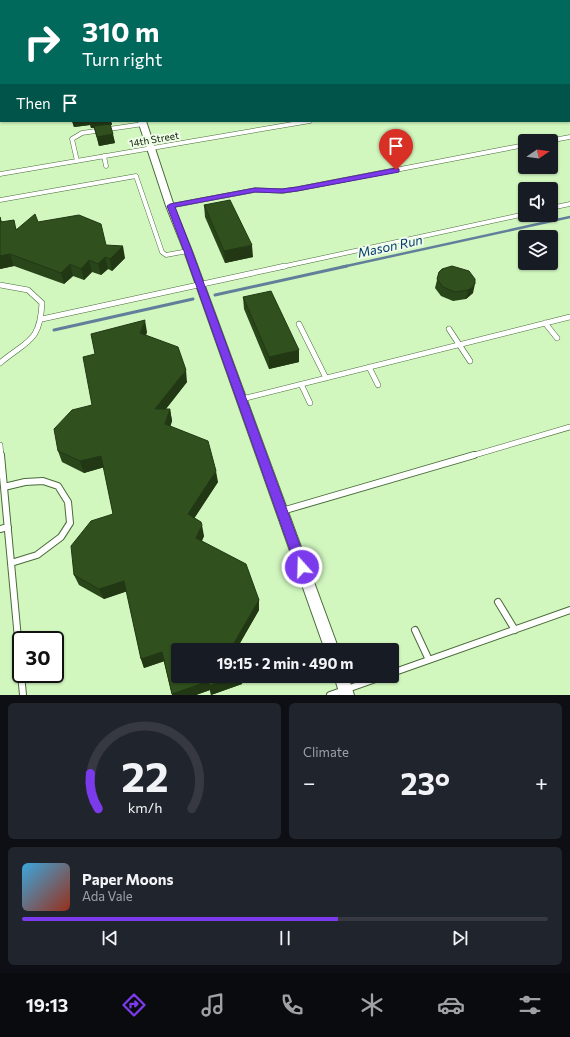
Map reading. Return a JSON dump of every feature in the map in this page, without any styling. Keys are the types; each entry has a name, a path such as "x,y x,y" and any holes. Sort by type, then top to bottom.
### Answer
{"street":[{"path":"142,123 170,206 188,251 329,643"}],"lane":[{"name":"14th Street","path":"0,174 304,122"},
{"path":"77,161 72,139 75,136 82,133 142,123"},
{"path":"558,139 570,137"},
{"path":"170,206 255,190 282,191 297,189 518,146"},
{"path":"104,156 106,166"},
{"path":"0,200 136,176 162,252 166,255 188,251"},
{"path":"558,207 570,204"},
{"path":"42,319 518,216"},
{"path":"0,285 28,290 42,304 42,319 34,336 27,344 0,363"},
{"path":"242,399 570,317"},
{"path":"545,323 557,338"},
{"path":"299,324 326,378"},
{"path":"449,329 470,361"},
{"path":"369,367 378,385"},
{"path":"301,384 310,403"},
{"path":"282,511 570,427"},
{"path":"0,445 17,631"},
{"path":"4,487 26,482 43,481 58,486 68,502 70,523 61,537 37,555 11,563"},
{"path":"0,529 8,527"},
{"path":"498,602 515,630"},
{"path":"399,671 570,610"},
{"path":"415,630 429,660"},
{"path":"22,683 23,695"},
{"path":"330,695 344,687 359,683"}],"building":[{"path":"110,124 113,134 97,137 94,126"},
{"path":"230,200 252,245 224,251 204,205"},
{"path":"35,214 38,222 79,215 101,224 106,245 123,246 110,259 105,257 98,264 89,260 81,269 70,264 61,273 10,254 0,256 0,217 1,222 14,220 16,230"},
{"path":"452,266 469,271 475,279 475,284 468,290 455,292 443,287 437,279 439,272 442,269"},
{"path":"271,291 299,350 269,357 243,297"},
{"path":"145,320 140,333 178,347 186,370 155,409 170,409 165,424 208,441 216,471 188,514 201,522 202,525 196,538 246,564 259,600 234,643 171,643 171,683 203,683 172,694 162,652 141,659 124,581 99,589 74,575 71,546 91,521 113,514 101,456 80,461 58,451 54,429 72,410 92,405 83,357 95,354 91,334"},
{"path":"209,683 218,683 209,686"}],"waterway":[{"name":"Mason Run","path":"342,267 570,217"},
{"name":"Mason Run","path":"215,295 347,266"},
{"name":"Mason Run","path":"54,330 193,299"}],"route":[{"path":"302,567 188,251 170,206 255,190 282,191 297,189 396,170"}]}
